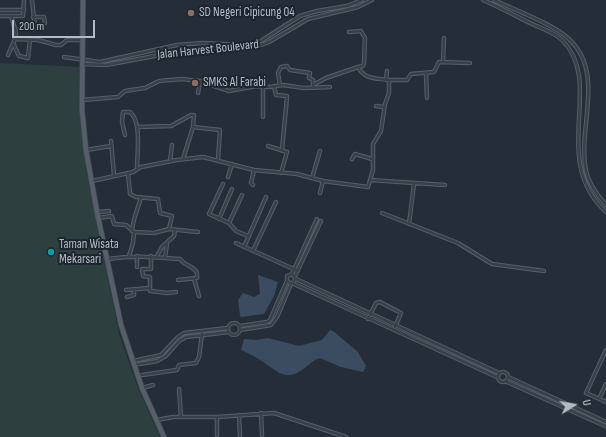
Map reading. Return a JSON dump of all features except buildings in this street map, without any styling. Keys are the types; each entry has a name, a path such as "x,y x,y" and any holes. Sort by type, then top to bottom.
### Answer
{"main road":[{"path":"83,0 82,100 86,150 91,181 106,260 121,325 142,388 164,437"}],"street":[{"path":"0,16 23,16 24,0"},
{"path":"32,0 35,28"},
{"name":"Jalan Harvest Boulevard","path":"82,62 106,62 147,51 187,44 246,45 256,43 300,16 317,11 347,6 362,0"},
{"name":"Jalan Harvest Boulevard","path":"82,62 106,64 187,50 253,48 269,42 308,19 358,7 372,0"},
{"path":"483,0 560,38 575,54 582,75 580,164 589,192 606,211"},
{"path":"494,0 564,35 578,49 586,63 588,79 585,158 586,172 595,191 606,205"},
{"path":"496,6 498,2"},
{"path":"0,10 24,10"},
{"path":"8,55 14,44 16,32 11,16"},
{"path":"33,17 44,17 45,23"},
{"path":"313,86 326,78 363,66 365,38 361,31 349,32"},
{"path":"443,62 444,38"},
{"path":"15,39 56,45 61,45 67,40 82,40"},
{"path":"14,44 19,56 28,58 30,40"},
{"path":"147,51 148,57"},
{"path":"64,57 82,62"},
{"path":"358,67 361,74 366,77 388,80 407,80 411,74 426,74 435,72 438,63 470,63"},
{"path":"280,85 278,73 281,67 288,66 290,70 310,73 310,79 312,80 313,86"},
{"path":"91,181 128,173 141,167 170,161 203,157 254,170 297,174 323,181 348,183 367,187 373,170 372,159 374,143 380,134 384,107 389,93 387,71"},
{"path":"426,74 427,98"},
{"path":"82,100 118,97 124,92 145,88 152,83 162,80 182,79 200,81 229,91 274,87 280,85 330,87"},
{"path":"198,93 200,81"},
{"path":"262,87 263,117"},
{"path":"274,87 276,94 287,96 282,150"},
{"path":"376,106 384,107"},
{"path":"125,135 122,122 124,112 130,112 134,115 137,127 136,170"},
{"path":"137,127 171,126 194,114 193,127 183,159"},
{"path":"193,127 220,130 218,160"},
{"path":"111,141 114,176"},
{"path":"170,161 172,145"},
{"path":"86,150 112,146"},
{"path":"268,146 287,153 281,173"},
{"path":"312,178 320,151"},
{"path":"352,159 356,154 372,159"},
{"path":"228,177 232,164"},
{"path":"253,185 251,183 254,170"},
{"path":"128,173 129,192 134,196 158,200 160,213 172,216 169,229"},
{"path":"370,180 445,185"},
{"path":"320,193 323,181"},
{"path":"223,184 209,214 229,223 236,231 248,236"},
{"path":"409,224 414,184"},
{"path":"219,219 232,189"},
{"path":"229,223 242,195"},
{"path":"129,256 135,213 139,208 141,197"},
{"path":"244,247 266,197"},
{"path":"253,251 276,202"},
{"path":"97,212 109,211"},
{"path":"382,213 458,243 492,264 544,271"},
{"path":"98,218 112,216 114,224 126,225 133,232 154,233 169,229 198,232"},
{"path":"133,363 155,358 165,353 178,337 184,334 229,330 235,335 240,328 270,320 287,281 287,276 292,274 318,220"},
{"path":"240,328 271,325 277,317 296,278 321,221"},
{"path":"157,256 162,247 173,237 174,230"},
{"path":"236,243 298,271"},
{"path":"166,257 167,244"},
{"path":"106,260 129,256 157,256 181,259 184,265 195,270 198,277 194,279 178,280"},
{"path":"137,256 137,267"},
{"path":"151,256 150,269 142,269 143,276 150,277 151,292 176,292"},
{"path":"292,274 296,278 370,315 499,373 504,372 508,377 606,425"},
{"path":"194,279 199,296"},
{"path":"287,281 497,377 500,382 505,381 606,425"},
{"path":"126,290 150,288"},
{"path":"127,297 134,295 134,289"},
{"path":"368,319 377,302 393,309 401,313 393,330"},
{"path":"133,363 157,361 166,356 179,341 186,337 229,330 235,323 240,328"},
{"path":"142,375 177,370 179,365 196,363 199,357 202,334"},
{"path":"606,350 586,393 606,402"},
{"path":"497,377 499,373"},
{"path":"505,381 508,377"},
{"path":"142,388 153,384"},
{"path":"599,399 606,384"},
{"path":"179,389 181,417"},
{"path":"156,420 181,417 217,417 261,413 278,414 346,437"},
{"path":"261,413 262,435"},
{"path":"239,415 240,437"},
{"path":"217,417 217,435"}],"shaded area":[{"name":"Taman Wisata Mekarsari","path":"0,63 80,67 86,169 119,334 138,388 160,437 0,437"}],"water":[{"path":"258,275 278,282 274,296 264,314 241,317 238,300 243,293 254,297 260,294"},
{"path":"330,330 358,352 366,366 363,372 341,367 320,358 313,361 297,373 292,375 284,375 241,350 244,339 255,340 268,338 299,346 322,340"}],"place":[{"name":"SD Negeri Cipicung 04","path":"191,13"},
{"name":"SMKS Al Farabi","path":"195,83"},
{"name":"Taman Wisata Mekarsari","path":"51,252"}]}
